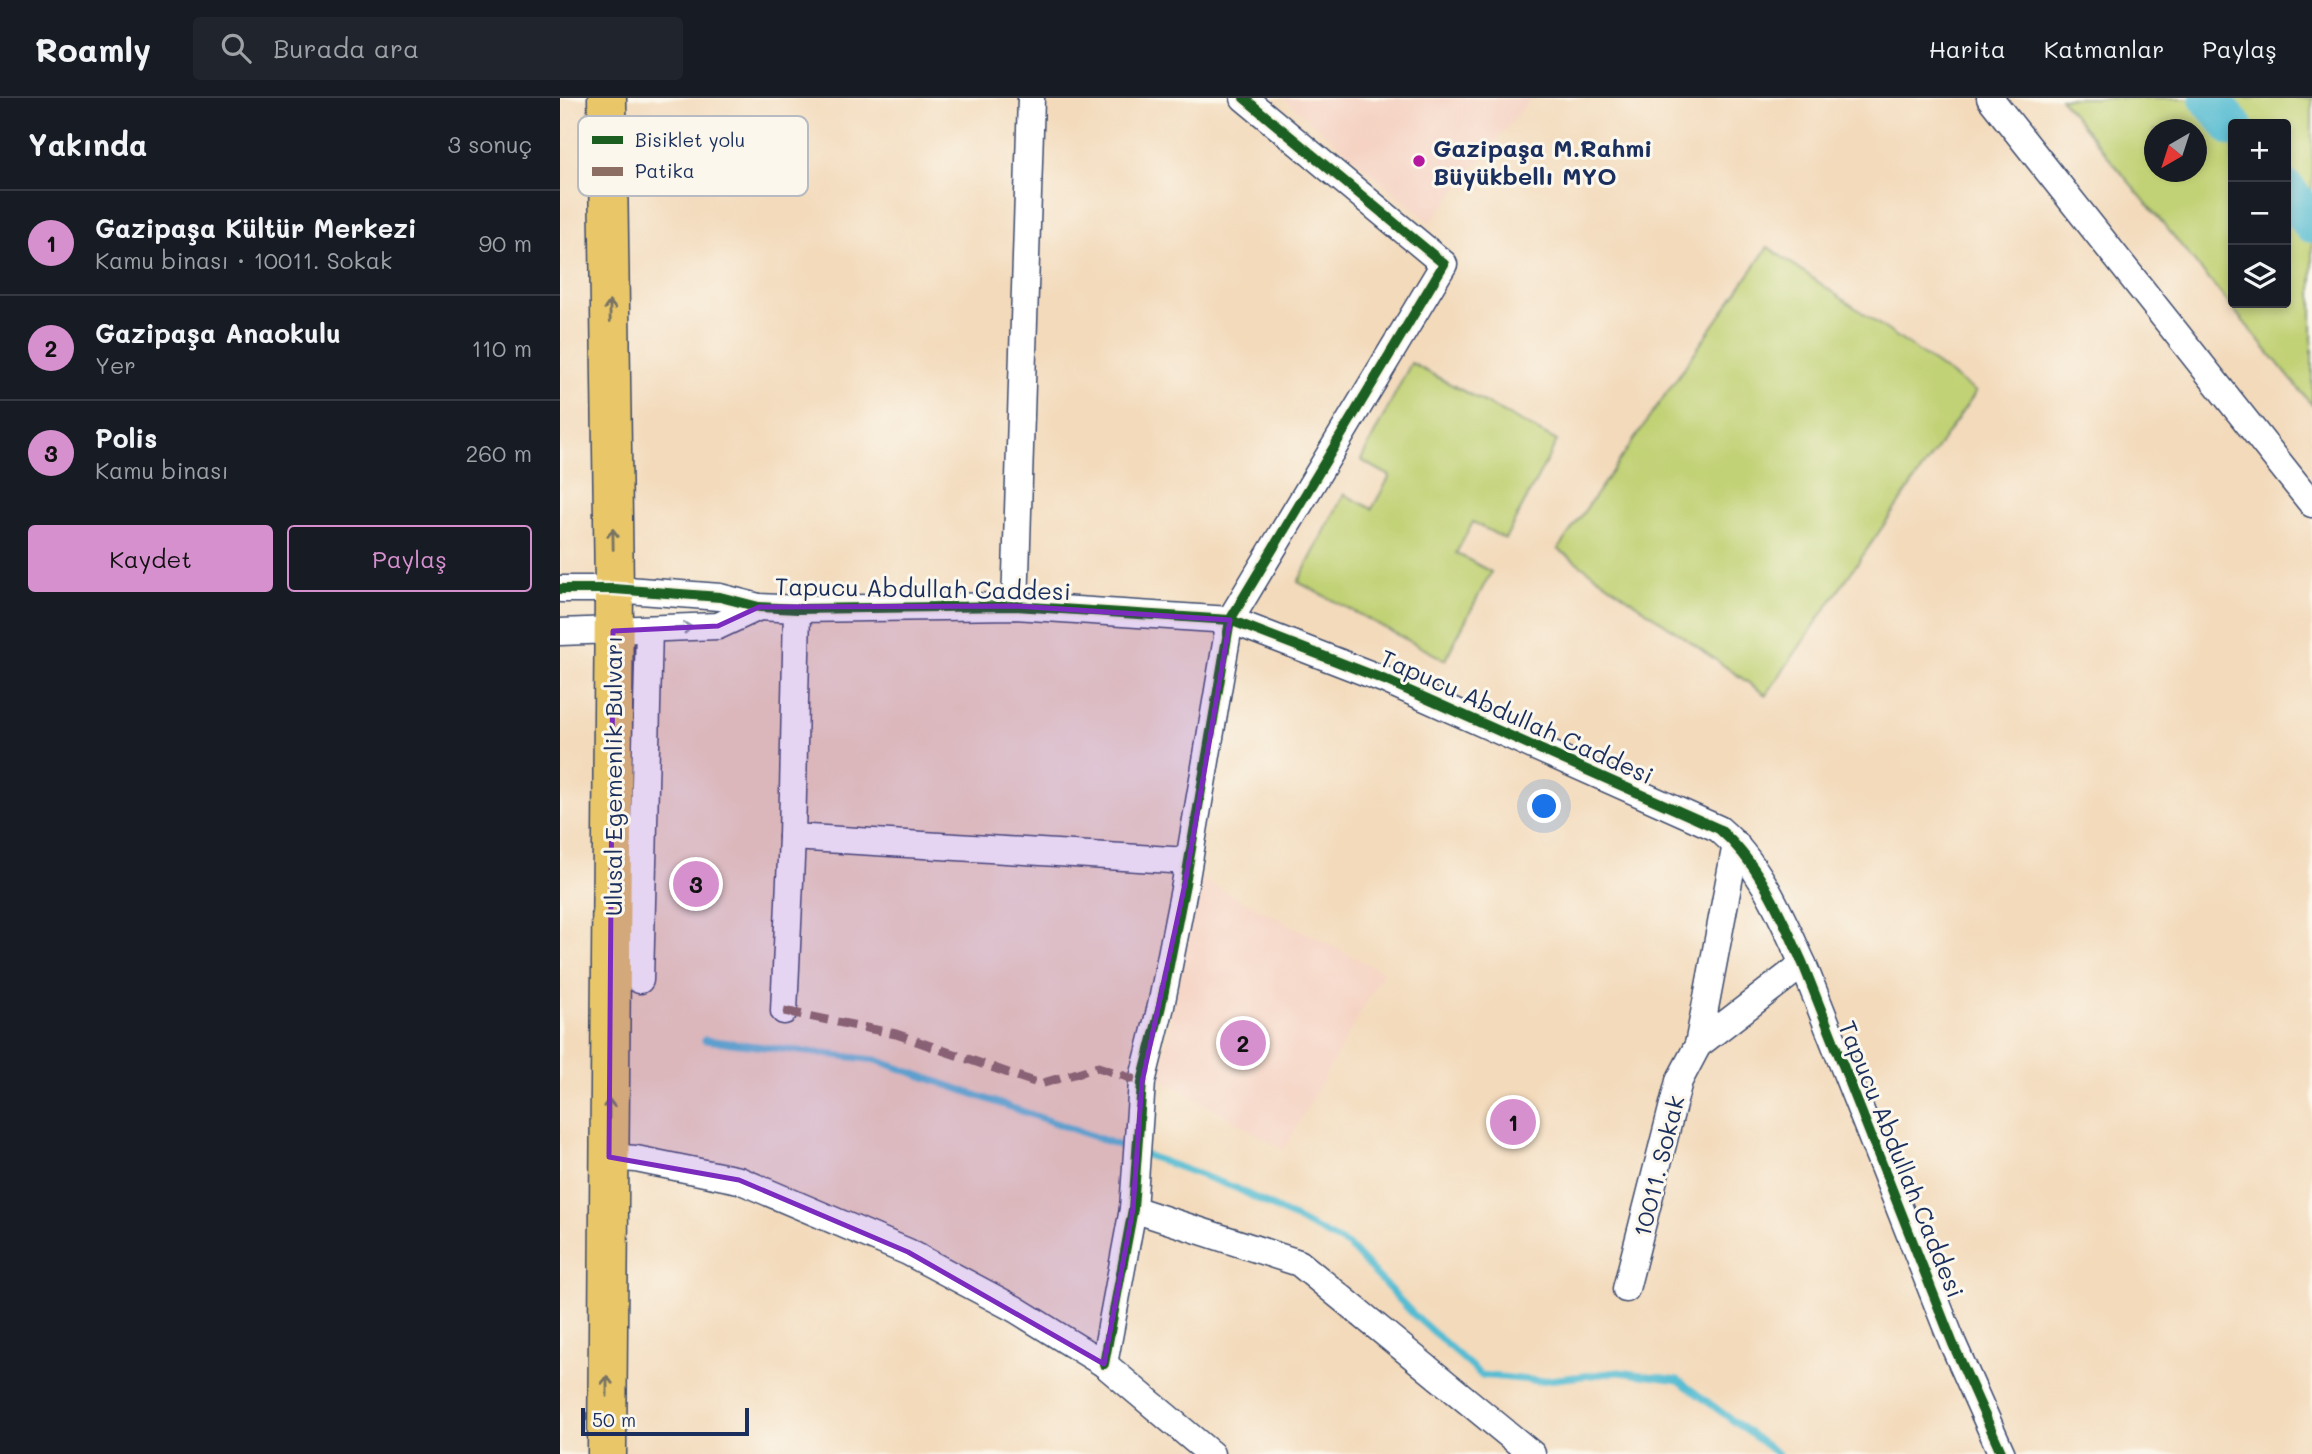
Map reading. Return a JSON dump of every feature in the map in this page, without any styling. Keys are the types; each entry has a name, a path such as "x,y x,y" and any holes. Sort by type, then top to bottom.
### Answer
{"highway":[{"name":"Ulusal Egemenlik Bulvarı","path":"607,98 607,116"},
{"name":"Ulusal Egemenlik Bulvarı","path":"607,1454 609,1157 631,630 614,589 608,196"}],"street":[{"path":"1014,606 1031,98"},
{"path":"1104,1364 1133,1209 1141,1094 1185,884 1230,620 1444,264 1244,98"},
{"path":"1990,98 2312,503"},
{"name":"Tapucu Abdullah Caddesi","path":"560,589 614,589 720,597 759,607 797,609 1014,606 1230,620 1410,691 1719,829 1736,844 1772,897 1803,964 1952,1344 2002,1454"},
{"name":"Tapucu Abdullah Caddesi","path":"560,632 718,626 759,607"},
{"path":"784,1011 792,837 797,609"},
{"path":"631,630 639,979"},
{"path":"792,837 1188,861"},
{"name":"10011. Sokak","path":"1626,1289 1679,1081 1698,1045 1736,844"},
{"name":"10011. Sokak","path":"1698,1045 1803,964"},
{"path":"609,1157 636,1159 739,1180 908,1252 1015,1309 1104,1364 1211,1454"},
{"path":"1133,1209 1299,1263 1532,1454"}],"highlighted area":[{"path":"1015,606 1230,620 1185,884 1142,1082 1133,1209 1104,1364 908,1252 739,1180 609,1157 613,631 718,626 759,607"}],"shaded area":[{"name":"Gazipaşa M.Rahmi Büyükbellı MYO","path":"1283,98 1531,98 1430,223"},
{"path":"1197,877 1383,972 1284,1150 1160,1078"}],"green space":[{"path":"2060,98 2312,98 2312,405 2232,308 2291,308 2291,119 2228,119 2228,303"},
{"path":"1768,247 1976,392 1766,695 1558,549"},
{"path":"1411,363 1557,441 1505,539 1473,522 1456,553 1491,572 1445,660 1298,582 1344,494 1372,509 1390,476 1361,460"}],"waterway":[{"path":"2209,98 2228,121"},
{"path":"2291,196 2312,223"},
{"path":"705,1040 876,1060 1132,1150"},
{"path":"1143,1154 1236,1188 1349,1246 1414,1315 1481,1375 1539,1381 1619,1372 1678,1380 1778,1454"}],"marked path":[{"path":"784,1011 896,1034 1040,1084 1098,1067 1142,1082"}],"cycle path":[{"path":"1104,1364 1133,1209 1142,1082 1161,1006 1185,884 1230,620 1444,264 1244,98"},
{"path":"560,589 614,589 720,597 759,607 797,609 1015,606 1230,620 1385,680 1719,829 1758,874 1778,909 1803,964 1953,1344 2002,1454"}],"place":[{"name":"Gazipaşa M.Rahmi Büyükbellı MYO","path":"1419,161"},
{"name":"Polis","path":"696,884"},
{"name":"Gazipaşa Anaokulu","path":"1243,1043"},
{"name":"Gazipaşa Kültür Merkezi","path":"1513,1122"}]}
